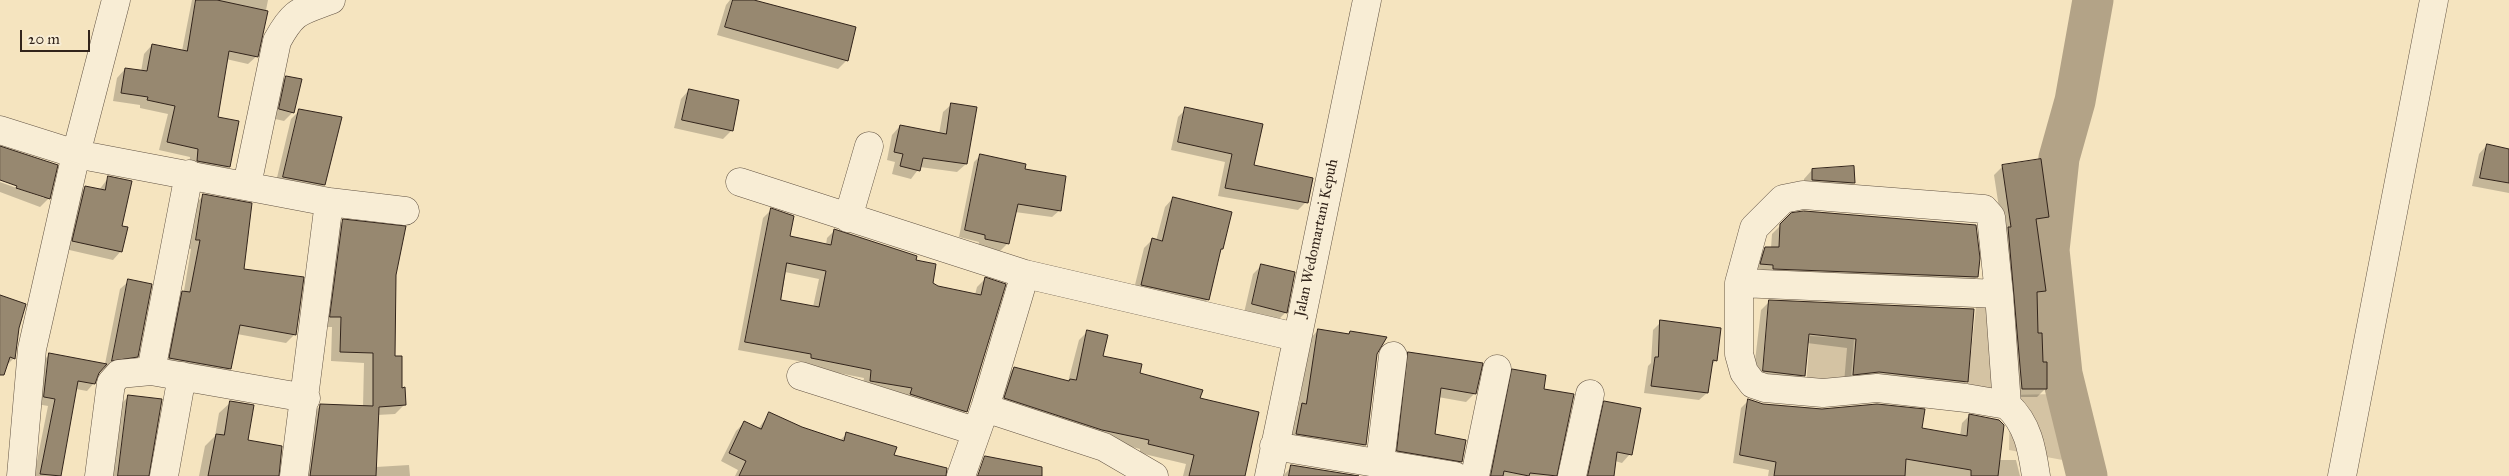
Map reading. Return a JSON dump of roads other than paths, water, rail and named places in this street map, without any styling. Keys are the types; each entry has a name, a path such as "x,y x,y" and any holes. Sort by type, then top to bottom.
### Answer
{"street":[{"path":"21,476 32,349 76,154 116,0"},
{"path":"247,186 277,41 288,21 300,10 331,0"},
{"name":"Jalan Wedomartani Kepuh","path":"1269,476 1296,337 1367,0"},
{"path":"2342,476 2434,0"},
{"path":"0,130 76,154 329,202 404,211"},
{"path":"848,218 869,146"},
{"path":"152,371 189,174"},
{"path":"740,182 1025,274 1296,337"},
{"path":"2007,406 1966,398 1877,388 1823,393 1765,388 1753,384 1744,372 1739,354 1739,284 1754,228 1783,198 1803,195 1984,209 1991,217 2000,294 2007,406 2025,428 2030,440 2036,476"},
{"path":"294,476 306,398 329,202"},
{"path":"961,476 1025,274"},
{"path":"1739,284 2000,294"},
{"path":"1380,462 1393,356"},
{"path":"1475,476 1497,369"},
{"path":"99,476 111,384 119,374 152,371 306,398"},
{"path":"164,476 182,376"},
{"path":"801,376 1104,447 1154,476"},
{"path":"1572,476 1590,394"},
{"path":"1274,446 1380,462 1455,476"}],"waterway":[{"path":"2087,476 2062,374 2049,250 2059,158 2075,101 2093,0"}]}
